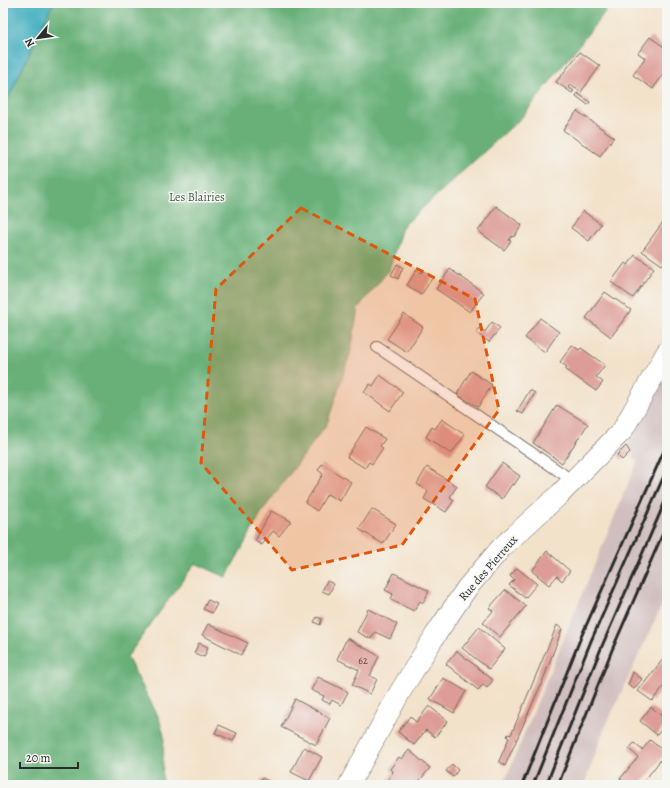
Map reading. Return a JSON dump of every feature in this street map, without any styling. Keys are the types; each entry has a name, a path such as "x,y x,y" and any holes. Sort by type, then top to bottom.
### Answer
{"street":[{"name":"Rue des Pierreux","path":"349,785 400,692 467,588 502,547 572,482 622,431 667,352"}],"lane":[{"path":"377,347 563,474 572,482"}],"highlighted area":[{"path":"301,208 475,299 499,410 402,545 292,570 201,463 216,289"}],"shaded area":[{"path":"667,373 667,594 603,732 584,785 503,785 637,462 627,445 644,417"}],"green space":[{"name":"Les Blairies","path":"53,3 612,3 523,116 402,227 389,270 358,308 351,351 327,424 263,510 226,577 195,563 127,657 159,718 164,736 162,785 3,785 3,109"}],"water":[{"path":"3,3 53,3 3,109"}],"building":[{"path":"650,37 667,49 667,69 653,89 633,75 645,58 638,53"},
{"path":"580,52 600,66 581,92 570,85 568,87 574,91 572,93 556,82"},
{"path":"577,93 590,102 588,105 576,96"},
{"path":"577,111 614,137 600,156 563,130"},
{"path":"496,206 522,225 514,237 512,236 509,240 511,241 504,250 478,231"},
{"path":"583,211 601,224 589,241 571,228"},
{"path":"663,222 667,225 667,258 662,265 642,251"},
{"path":"635,255 654,268 633,298 611,282 625,263 628,265"},
{"path":"397,264 403,267 398,279 391,275"},
{"path":"417,269 421,273 423,270 433,277 421,295 407,285"},
{"path":"450,269 484,293 470,312 436,289"},
{"path":"605,292 631,310 611,337 586,318"},
{"path":"404,314 423,327 407,352 387,339"},
{"path":"540,318 559,332 545,352 525,338"},
{"path":"492,322 500,328 489,342 476,333 480,328 485,332"},
{"path":"572,345 579,350 581,348 605,365 596,377 603,382 596,391 565,369 567,367 560,362"},
{"path":"471,371 492,385 478,407 457,394"},
{"path":"380,375 403,392 390,411 364,392 370,384 373,386"},
{"path":"530,390 535,393 523,414 517,411"},
{"path":"557,405 588,424 562,463 533,443"},
{"path":"442,419 465,435 451,454 426,437 432,427 435,429"},
{"path":"366,427 385,439 380,446 383,448 372,464 369,462 365,468 347,457"},
{"path":"626,446 630,452 622,460 617,455"},
{"path":"502,463 520,476 514,485 512,484 502,499 485,487"},
{"path":"322,464 351,482 340,501 327,494 317,511 305,503 323,474 318,470"},
{"path":"427,467 457,486 450,497 454,500 446,512 424,499 428,491 417,484"},
{"path":"372,509 396,524 383,544 359,529"},
{"path":"271,511 291,521 279,536 273,531 262,545 255,541"},
{"path":"547,551 570,571 562,581 557,576 549,585 532,571"},
{"path":"517,568 537,584 525,598 509,585 514,580 510,576"},
{"path":"394,573 429,591 423,603 420,601 414,611 391,600 393,594 385,590"},
{"path":"327,581 334,584 329,594 322,591"},
{"path":"505,590 526,606 500,637 483,623 493,611 489,608"},
{"path":"208,600 217,604 212,613 203,609"},
{"path":"368,609 397,624 390,639 375,632 371,639 357,632"},
{"path":"317,617 322,619 320,625 314,622"},
{"path":"208,624 248,643 241,655 202,635"},
{"path":"557,625 562,629 543,680 505,766 499,761 509,738 507,737 508,734 511,735"},
{"path":"479,627 505,649 489,669 462,648"},
{"path":"347,638 379,656 370,676 377,679 370,694 352,685 359,670 337,659"},
{"path":"199,643 208,647 204,657 194,653"},
{"path":"457,651 493,680 487,688 483,685 478,690 446,664"},
{"path":"667,654 667,682 652,701 638,691"},
{"path":"633,672 642,679 634,689 628,685"},
{"path":"318,677 348,692 341,705 332,700 330,704 322,700 324,696 311,690"},
{"path":"443,678 466,691 454,713 430,699"},
{"path":"295,699 330,718 316,745 281,727"},
{"path":"429,706 448,721 435,737 426,730 414,745 398,732 410,716 416,722"},
{"path":"651,707 667,720 667,723 657,735 640,721"},
{"path":"219,725 237,733 233,741 215,733"},
{"path":"650,740 666,753 641,785 628,785 620,779 638,757 629,749 634,743 642,750"},
{"path":"304,747 322,757 309,781 291,772"},
{"path":"409,750 430,768 416,785 389,785 386,782 393,772 390,769 399,757 402,759"},
{"path":"452,764 458,770 453,777 446,771"},
{"path":"262,778 276,785 259,785"}],"railway":[{"path":"522,785 581,637 667,444"},
{"path":"533,785 591,641 667,469"},
{"path":"546,785 602,646 667,497"},
{"path":"558,785 612,650 667,524"}]}
